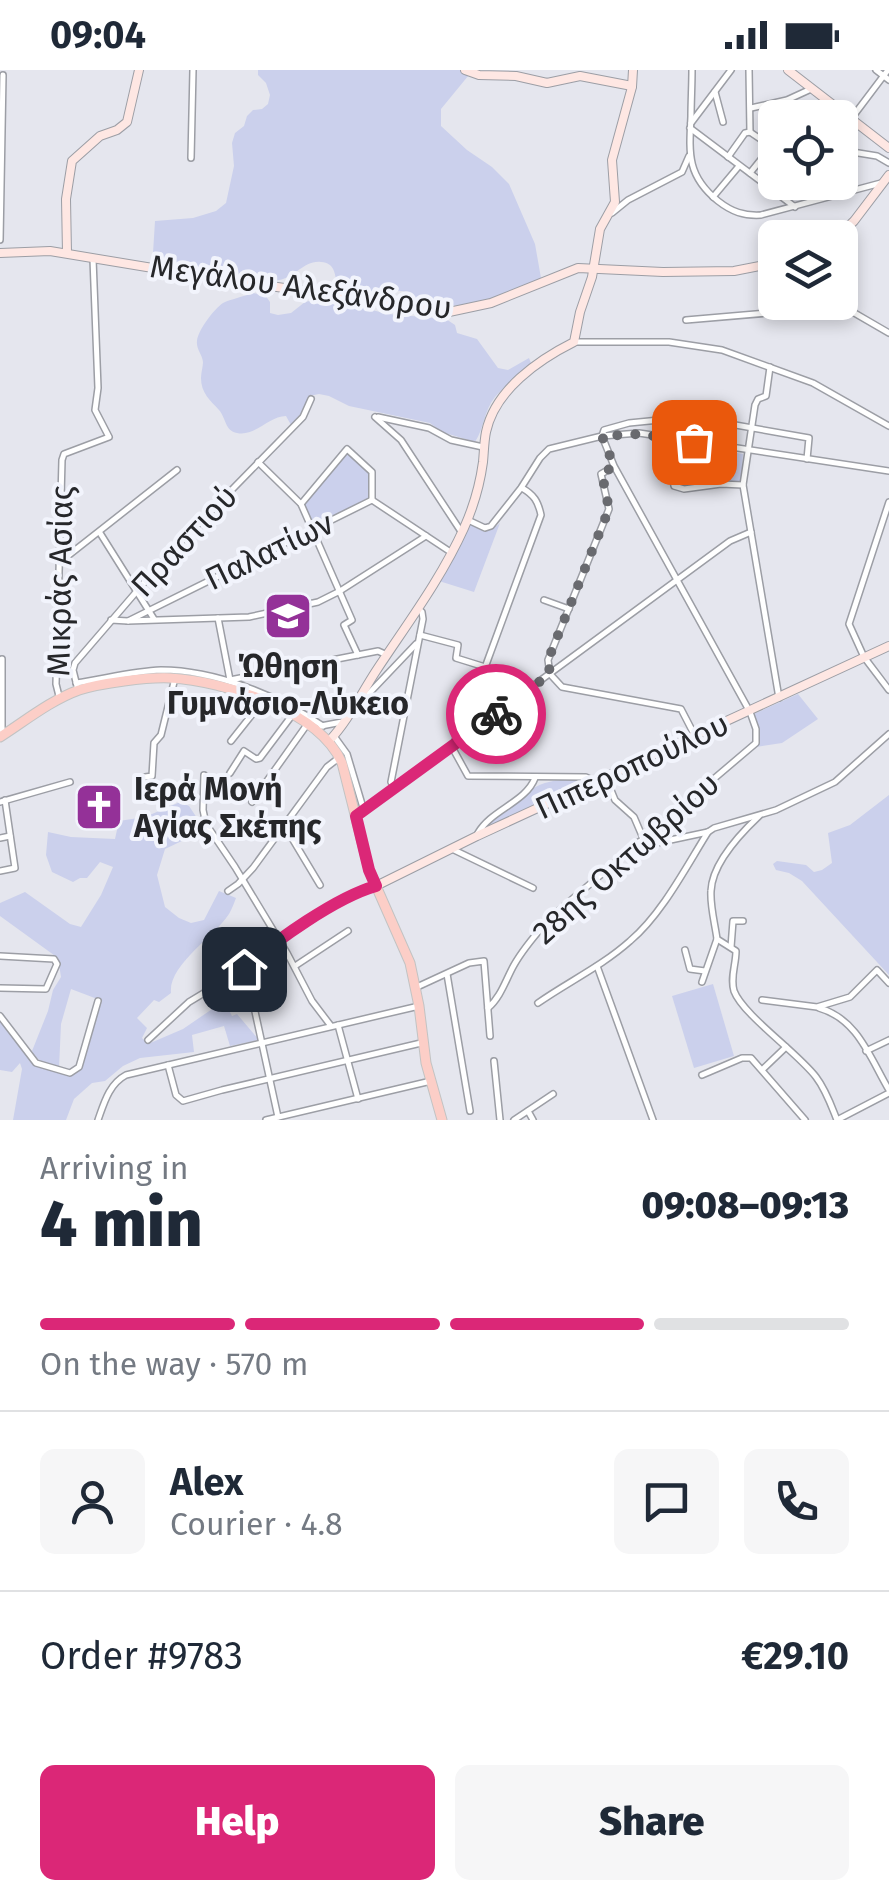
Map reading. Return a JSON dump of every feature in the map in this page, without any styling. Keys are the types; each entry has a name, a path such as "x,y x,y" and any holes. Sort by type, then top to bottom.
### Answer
{"main road":[{"path":"2,736 77,687 176,678 264,700 328,735 340,756 360,813 369,870 410,962 423,1043 442,1120"}],"street":[{"path":"67,254 66,198 72,161 100,136 126,122 139,70"},
{"path":"191,158 194,70"},
{"path":"464,70 479,76 516,76 548,83 580,76 632,86"},
{"path":"574,342 600,229 615,202 612,160 633,70"},
{"path":"692,70 691,166 713,197 728,208 751,216 817,200"},
{"path":"690,126 731,70"},
{"path":"749,70 750,132"},
{"path":"788,70 825,100"},
{"path":"800,79 807,70"},
{"path":"858,111 887,76 876,70"},
{"path":"0,240 3,75"},
{"path":"750,108 787,100 811,89"},
{"path":"715,92 723,122"},
{"path":"858,125 889,148"},
{"path":"690,126 796,208"},
{"path":"728,157 745,133 750,132"},
{"path":"750,132 758,138"},
{"path":"606,217 628,200 682,172 689,153"},
{"path":"858,153 889,163"},
{"path":"750,174 758,165"},
{"path":"713,197 739,166"},
{"path":"858,188 887,179"},
{"path":"855,220 887,179"},
{"name":"Μεγάλου Αλεξάνδρου","path":"0,254 50,251 448,312 484,306 568,270 593,267 663,272 734,271 758,266"},
{"name":"Μικράς Ασίας","path":"60,699 56,686 62,460 64,454 109,437 94,410 98,388 93,257"},
{"path":"686,320 758,314"},
{"path":"858,316 889,333"},
{"path":"343,722 418,609 462,533 483,465 490,418 501,399 547,356 574,342 617,340 722,350 813,383 889,426"},
{"path":"770,367 767,395 757,400 750,427 743,485 779,698"},
{"name":"Πραστιού","path":"77,687 75,664 136,590 304,415 311,398"},
{"path":"750,712 614,466 602,436 604,430 629,422 690,416 809,438 807,458"},
{"path":"462,533 402,440 375,417 429,428 451,440 484,447"},
{"path":"468,520 485,528 491,526 549,449 602,436 639,434 889,471"},
{"path":"668,438 674,486 743,485"},
{"path":"301,504 347,448 372,472 372,500 452,553"},
{"path":"258,462 301,504 352,620 344,625 358,655"},
{"path":"614,466 602,474 609,509 548,660 550,674 562,688 682,709 695,736"},
{"path":"60,562 177,470"},
{"path":"452,746 541,515 533,495 521,488"},
{"name":"Παλατίων","path":"128,621 372,500"},
{"path":"889,502 850,618 850,629 864,658 889,690"},
{"path":"99,532 154,619"},
{"path":"77,687 158,670 230,681 268,694 328,735 347,754 360,813 730,540 751,532"},
{"path":"111,620 249,617 318,602 426,536"},
{"path":"60,551 70,554"},
{"path":"544,600 569,610"},
{"path":"395,788 392,782 423,619 418,609"},
{"path":"218,618 230,681"},
{"path":"419,638 458,645 456,658 485,667"},
{"path":"328,735 419,638"},
{"name":"Πιπεροπούλου","path":"376,886 889,646"},
{"path":"230,681 378,651 386,655"},
{"path":"2,659 2,736"},
{"path":"138,778 152,776 154,746 176,678"},
{"path":"231,741 264,700"},
{"name":"28ης Οκτωβρίου","path":"488,1008 540,929 756,743 750,712"},
{"path":"230,773 244,751 257,760 260,758 293,714"},
{"path":"252,802 309,724"},
{"path":"462,725 471,733"},
{"path":"606,778 615,800 634,818 641,840 647,845 759,816 835,782 889,734"},
{"path":"452,746 468,776 586,777 596,783"},
{"path":"228,891 242,880 327,767 340,756"},
{"path":"204,774 204,822 280,940 312,1001 334,1026 358,1099"},
{"path":"477,836 481,827 530,788 535,778"},
{"path":"0,871 14,868 3,801 70,782"},
{"path":"702,982 717,940 710,892 713,880 733,842 759,816"},
{"path":"284,825 320,885"},
{"path":"538,1004 629,942 680,878 708,832"},
{"path":"0,838 10,836"},
{"path":"452,849 533,888"},
{"path":"148,1040 189,1002 242,970 280,940 343,899 376,886"},
{"path":"731,947 733,922 743,920"},
{"path":"295,966 348,930"},
{"path":"717,940 736,951 732,978 736,994 822,1085 837,1120 889,1092 852,1027 833,1013 762,1000"},
{"path":"685,950 690,970 705,971"},
{"path":"0,956 54,959 57,964 46,989 0,988"},
{"path":"414,988 477,961 484,962 490,1036"},
{"path":"597,966 653,1120"},
{"path":"242,970 279,1118"},
{"path":"817,1008 849,997 877,970 889,983"},
{"path":"447,974 470,1112"},
{"path":"0,1016 29,1056 42,1067 70,1073 78,1068 98,1001"},
{"path":"98,1120 118,1079 131,1073 419,1006"},
{"path":"866,1051 889,1040"},
{"path":"168,1064 180,1101 423,1043"},
{"path":"762,1070 786,1047"},
{"path":"702,1075 751,1058 805,1120"},
{"path":"494,1061 500,1120"},
{"path":"266,1120 431,1081"},
{"path":"514,1120 553,1094"},
{"path":"528,1111 533,1120"}],"shaded area":[{"path":"258,70 473,70 441,109 441,126 509,184 535,244 541,278 479,302 432,306 414,304 409,292 345,289 337,285 332,267 321,262 285,279 271,281 195,272 156,261 155,221 193,218 216,211 226,203 234,166 235,133 253,110 268,104 270,95"},
{"path":"252,293 265,295 270,313 278,315 291,313 314,300 388,314 446,319 455,325 457,333 477,339 498,368 508,370 529,358 531,363 491,402 475,442 442,432 430,423 349,406 319,394 309,396 306,408 291,425 286,416 250,432 233,432 204,392 203,362 197,341 219,306"},
{"path":"670,441 743,454 741,484 676,485"},
{"path":"347,451 370,473 370,499 314,527 303,504"},
{"path":"500,523 474,592 439,581 469,524 485,529"},
{"path":"798,694 818,719 782,743 756,747 759,744 754,714"},
{"path":"553,781 588,782 486,829 505,808 533,788"},
{"path":"889,795 889,975 802,881 776,870 773,864 777,861 806,865 814,872 822,870 832,863 828,833 850,825"},
{"path":"180,802 189,806 205,830 165,849 157,875 165,907 191,923 204,920 219,891 236,898 222,923 177,972 171,993 159,1002 154,1000 137,1018 147,1028 142,1038 148,1044 183,1029 221,1003 217,988 234,980 237,993 231,996 234,1003 228,1008 259,1040 230,1046 224,1026 192,1035 194,1052 140,1058 105,1081 92,1083 74,1099 66,1120 13,1120 22,1069 20,1063 12,1072 0,1070 0,1018 38,1065 71,1073 81,1068 100,1000 71,989 61,1024 59,1068 37,1058 32,1051 61,977 58,958 0,916 0,903 25,892 70,924 81,927 113,867 100,862 87,878 73,882 52,872 46,855 48,832 115,839 119,821 145,817"},
{"path":"713,984 734,1056 694,1068 672,996"}],"way so far":[{"path":"496,714 550,674 548,660 609,509 602,474 614,466 602,436 630,433 694,442"}],"place":[{"name":"Ώθηση Γυμνάσιο-Λύκειο","path":"288,616"},
{"name":"Ιερά Μονή Αγίας Σκέπης","path":"99,807"}],"route":[{"path":"244,969 264,950 343,899 376,886 356,816 496,714"}]}
